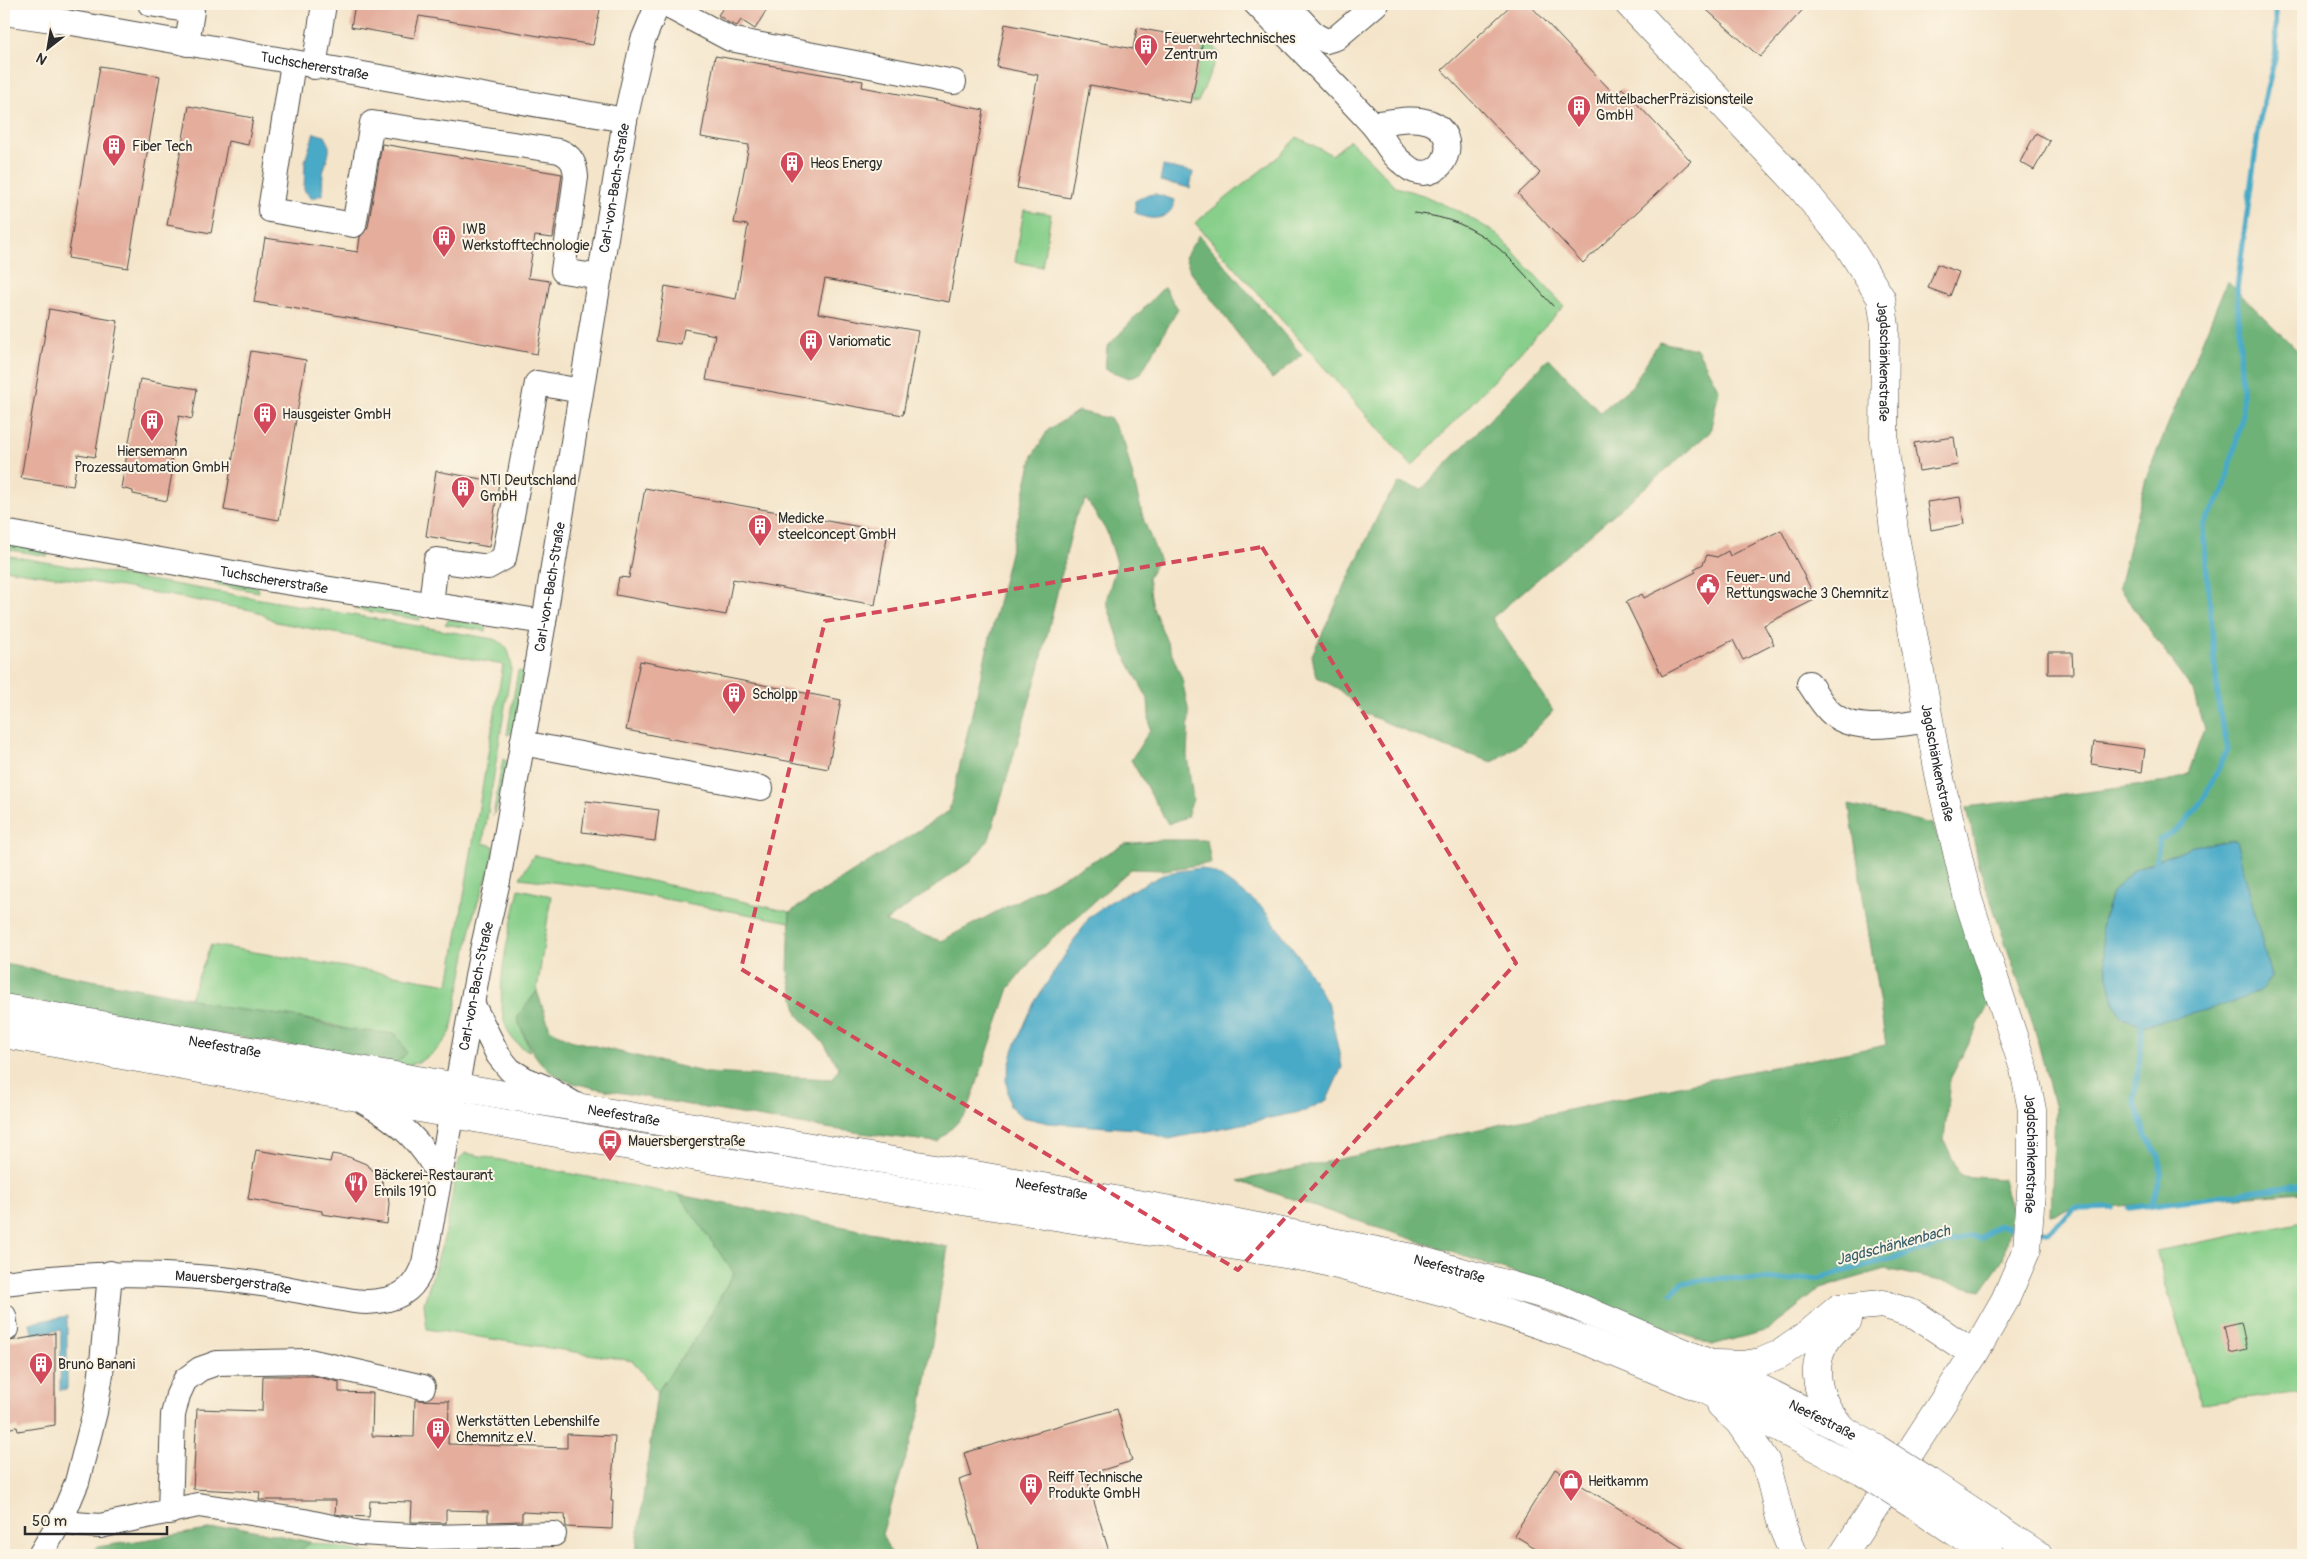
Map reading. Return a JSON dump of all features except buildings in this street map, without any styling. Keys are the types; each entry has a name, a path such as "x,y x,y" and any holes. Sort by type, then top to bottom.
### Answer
{"main road":[{"name":"Jagdschänkenstraße","path":"1629,4 1800,186 1846,242 1881,298 1885,326 1883,411 1886,471 1894,531 1949,821 1968,900 2024,1069 2032,1110 2033,1149 2027,1249 2005,1300 1974,1354 1843,1555"},
{"name":"Neefestraße","path":"4,1008 1183,1212 1412,1258 1559,1299 1711,1364 1842,1429 1877,1449 2038,1555"},
{"name":"Neefestraße","path":"4,1034 612,1143 1315,1259 1455,1296 1582,1338 1705,1390 1863,1472 1990,1555"},
{"path":"1842,1429 1826,1406 1820,1389 1817,1375 1819,1358 1826,1338 1837,1327 1883,1304"},
{"path":"1711,1364 1743,1365 1762,1362 1780,1354 1807,1335 1839,1308 1883,1304 1916,1315 1974,1354"},
{"path":"1705,1390 1739,1422 1766,1462 1782,1526 1794,1555"}],"street":[{"path":"150,4 192,11 186,44"},
{"path":"324,4 304,65 270,210 354,225 372,123 559,151 572,159 576,177 563,271 600,277"},
{"name":"Carl-von-Bach-Straße","path":"453,1114 544,622 625,120 643,40 658,4"},
{"path":"664,4 730,40 954,82"},
{"path":"1256,4 1372,124"},
{"path":"1286,4 1315,35 1326,41 1336,38 1376,4"},
{"name":"Tuchschererstraße","path":"4,13 68,13 186,44 625,120"},
{"path":"431,604 436,560 488,567 504,558 537,383 581,391"},
{"name":"Tuchschererstraße","path":"4,532 272,580 544,622"},
{"path":"1809,683 1830,713 1851,723 1869,728 1930,720"},
{"path":"522,743 761,788"},
{"path":"473,1005 494,1049 510,1070 578,1106"},
{"path":"352,1096 389,1115 403,1126 431,1159 440,1178"},
{"name":"Mauersbergerstraße","path":"4,1283 110,1273 172,1274 247,1282 356,1302 378,1302 398,1297 410,1290 419,1279 424,1263 453,1114"},
{"path":"40,1555 77,1482 95,1412 101,1374 110,1273"},
{"path":"170,1512 172,1415 185,1380 200,1370 217,1363 309,1362 423,1387"},
{"path":"56,1526 75,1524 100,1526 198,1506 304,1520 360,1533 431,1537 554,1534"}],"highlighted area":[{"path":"1262,547 1516,963 1238,1270 741,969 825,621"}],"green space":[{"path":"1203,40 1213,45 1219,53 1198,102 1191,103"},
{"path":"1297,137 1332,155 1350,140 1396,187 1423,195 1460,212 1496,233 1564,306 1412,466 1195,223 1279,156"},
{"path":"1024,210 1051,214 1042,267 1015,262"},
{"path":"1199,235 1302,355 1272,379 1190,271 1185,257"},
{"path":"2227,281 2303,356 2303,1192 2067,1210 2051,1215 2055,1109 2034,1027 1979,866 1967,807 2167,782 2188,774 2204,729 2193,691 2119,587 2146,478","holes":["2235,840 2271,977 2260,992 2145,1025 2122,1018 2114,1003 2107,971 2101,927 2112,893 2132,871 2193,846"]},
{"path":"1164,287 1178,309 1141,373 1129,378 1105,369 1107,347"},
{"path":"1659,342 1697,349 1719,390 1710,432 1492,618 1553,711 1525,740 1493,762 1442,746 1366,714 1337,688 1316,677 1312,655 1383,505 1399,483 1422,489 1549,358 1600,412 1632,386"},
{"path":"1078,411 1111,419 1124,442 1144,521 1159,559 1148,578 1153,608 1182,679 1189,713 1187,756 1193,799 1187,817 1168,824 1131,760 1150,730 1148,699 1124,654 1106,601 1117,563 1107,532 1086,499 1075,517 1039,669 989,839 971,861 885,922 941,941 1125,844 1162,840 1207,840 1211,863 1164,870 1131,869 1040,950 1009,988 967,1113 938,1142 789,1122 610,1091 562,1079 548,1070 532,1050 517,1018 537,991 550,1029 570,1040 707,1073 832,1079 839,1068 825,1045 798,1015 788,972 790,912 949,811 1033,455 1048,430"},
{"path":"4,543 45,550 48,556 4,549"},
{"path":"4,555 493,639 508,650 511,669 483,843 494,846 490,869 474,913 451,1031 436,1050 421,1061 413,1064 397,1064 385,1058 349,1031 328,1023 219,1007 190,998 211,945 449,984 503,665 276,622 256,611 122,587 4,569"},
{"path":"147,567 188,574 190,580 142,572"},
{"path":"217,579 258,587 259,592 214,584"},
{"path":"359,603 419,614 420,620 355,609"},
{"path":"449,619 487,626 486,631 445,624"},
{"path":"518,671 523,672 513,733 507,735"},
{"path":"503,759 509,763 504,791 493,816"},
{"path":"1849,805 1932,824 1948,858 1991,1000 1950,1079 1944,1140 1960,1176 2003,1179 2012,1213 2003,1259 1981,1290 1886,1269 1821,1288 1768,1330 1712,1345 1547,1284 1238,1181 1726,1076 1886,1045"},
{"path":"534,855 790,912 790,922 616,890 520,878"},
{"path":"519,889 551,896 537,991 517,1018 530,1051 514,1041 505,1024 502,1003 505,953"},
{"path":"4,964 190,998 220,1007 296,1017 344,1029 396,1034 407,1053 396,1064 4,997"},
{"path":"465,1153 679,1195 734,1273 702,1330 657,1392 633,1361 427,1329 424,1303 445,1235 457,1168 460,1158"},
{"path":"679,1195 948,1247 921,1409 882,1534 891,1555 638,1555 636,1551 657,1392 702,1330 734,1273"},
{"path":"2303,1222 2303,1392 2201,1404 2156,1251"},
{"path":"234,1526 310,1542 296,1555 87,1555 97,1547"},
{"path":"310,1542 378,1555 296,1555"}],"water":[{"path":"314,133 325,136 328,141 329,150 323,174 323,194 312,199 304,190 305,161"},
{"path":"1163,166 1193,172 1190,188 1160,181"},
{"path":"1155,194 1175,200 1170,212 1160,218 1147,218 1135,212 1135,201 1146,195"},
{"path":"2236,840 2271,977 2260,992 2215,1008 2145,1025 2122,1018 2114,1003 2107,971 2101,927 2112,893 2132,871 2193,846"},
{"path":"1200,868 1218,875 1261,906 1298,955 1329,1006 1342,1067 1327,1100 1305,1111 1169,1139 1136,1129 1048,1123 1022,1117 1010,1106 1006,1079 1014,1048 1034,1003 1090,916 1116,898 1167,873"},
{"path":"67,1316 67,1389 60,1390 61,1330 32,1334 30,1323"}],"waterway":[{"path":"2156,861 2160,840 2183,825 2204,798 2228,749 2219,710 2203,527 2224,490 2243,414 2237,288 2260,118 2276,53 2275,4"},
{"path":"2141,1024 2141,1049 2134,1101 2146,1136 2159,1157 2161,1174 2157,1191 2150,1205"},
{"name":"Jagdschänkenbach","path":"2129,1208 2303,1185"},
{"name":"Jagdschänkenbach","path":"2036,1230 2048,1232 2075,1209 2113,1208"},
{"name":"Jagdschänkenbach","path":"1672,1293 1682,1283 1718,1278 1781,1280 1819,1278 1970,1237 1981,1238 1999,1225 2022,1228"}],"tram line":[{"path":"1414,213 1439,217 1478,233 1508,257 1553,306"}],"place":[{"name":"Feuerwehrtechnisches Zentrum","path":"1146,67"},
{"name":"MittelbacherPräzisionsteile GmbH","path":"1579,128"},
{"name":"Fiber Tech","path":"114,167"},
{"name":"Heos Energy","path":"792,184"},
{"name":"IWB Werkstofftechnologie","path":"444,258"},
{"name":"Variomatic","path":"811,362"},
{"name":"Hausgeister GmbH","path":"265,435"},
{"name":"Hiersemann Prozessautomation GmbH","path":"152,442"},
{"name":"NTI Deutschland GmbH","path":"463,509"},
{"name":"Medicke steelconcept GmbH","path":"760,547"},
{"name":"Feuer- und Rettungswache 3 Chemnitz","path":"1708,606"},
{"name":"Scholpp","path":"734,715"},
{"name":"Mauersbergerstraße","path":"610,1162"},
{"name":"Bäckerei-Restaurant Emils 1910","path":"356,1204"},
{"name":"Bruno Banani","path":"41,1385"},
{"name":"Werkstätten Lebenshilfe Chemnitz e.V.","path":"438,1450"},
{"name":"Heitkamm","path":"1571,1502"},
{"name":"Reiff Technische Produkte GmbH","path":"1031,1506"}]}
